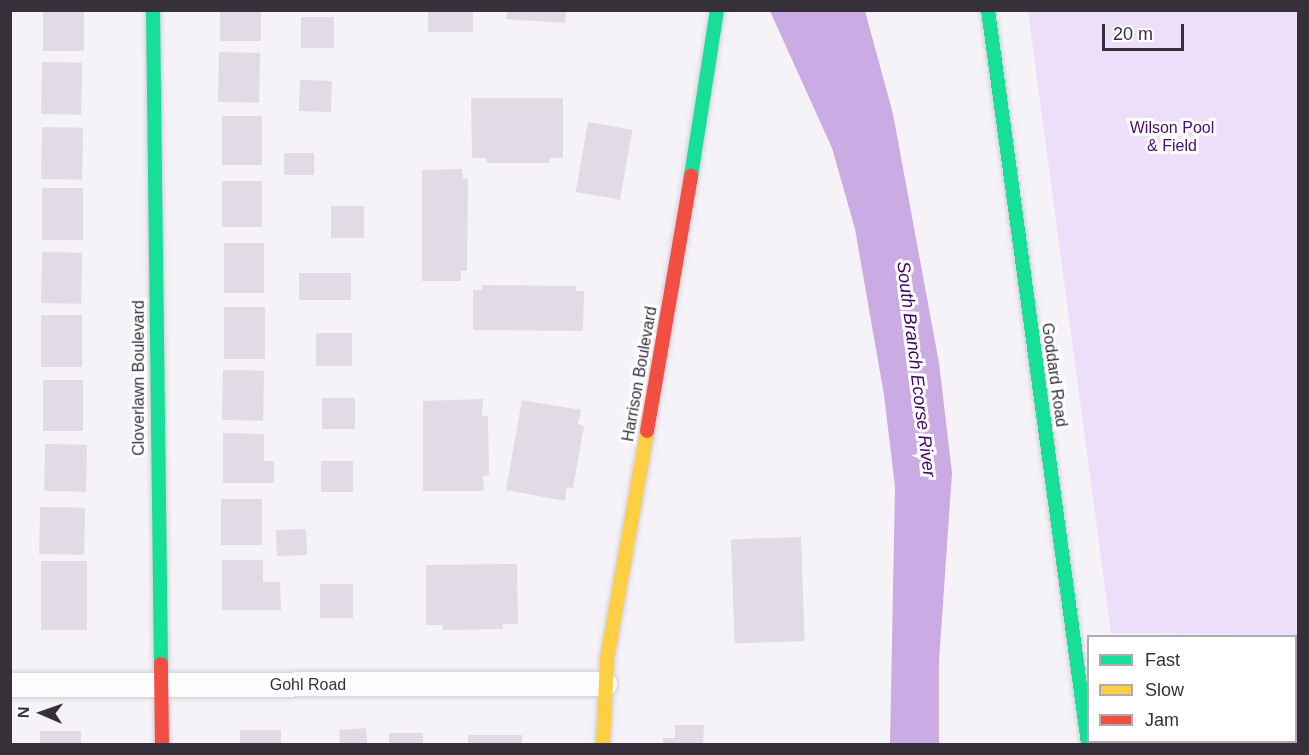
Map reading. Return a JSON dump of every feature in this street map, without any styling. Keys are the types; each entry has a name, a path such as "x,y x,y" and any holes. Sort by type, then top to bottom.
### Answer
{"street":[{"name":"Cloverlawn Boulevard","path":"153,10 162,744"},
{"name":"Harrison Boulevard","path":"603,744 605,684 714,45 717,10"},
{"name":"Goddard Road","path":"988,10 1083,679 1087,731"},
{"name":"Gohl Road","path":"10,686 605,684"}],"green space":[{"name":"Wilson Pool & Field","path":"1028,11 1298,11 1298,635 1111,633"}],"water":[{"name":"South Branch Ecorse River","path":"770,11 865,11 893,114 939,363 952,473 939,661 939,744 890,744 895,487 884,395 855,229 832,148"}],"building":[{"path":"43,10 84,10 84,51 43,51"},
{"path":"220,10 261,10 261,41 220,41"},
{"path":"428,10 473,10 473,32 428,32"},
{"path":"507,10 566,10 565,23 506,19"},
{"path":"301,17 334,17 334,48 301,48"},
{"path":"219,52 260,53 259,103 218,102"},
{"path":"42,62 82,63 81,115 41,114"},
{"path":"300,80 332,81 331,112 299,111"},
{"path":"471,98 563,98 563,158 550,158 549,163 487,163 486,158 472,158"},
{"path":"222,116 262,116 262,165 222,165"},
{"path":"588,122 632,130 620,200 576,192"},
{"path":"42,127 83,128 82,180 41,179"},
{"path":"284,153 314,153 314,175 284,175"},
{"path":"462,169 463,179 468,179 467,271 461,271 461,281 422,281 422,170"},
{"path":"222,181 262,181 262,227 222,227"},
{"path":"42,188 83,188 83,240 42,240"},
{"path":"331,206 364,206 364,238 331,238"},
{"path":"224,243 264,243 264,293 224,293"},
{"path":"42,252 82,253 81,304 41,303"},
{"path":"299,273 351,273 351,300 299,300"},
{"path":"482,285 576,286 576,291 584,291 583,331 473,330 473,290 482,290"},
{"path":"224,307 265,307 265,359 224,359"},
{"path":"41,315 82,315 82,367 41,367"},
{"path":"316,333 352,333 352,366 316,366"},
{"path":"223,370 264,371 263,421 222,420"},
{"path":"43,380 83,380 83,431 43,431"},
{"path":"322,398 355,398 355,429 322,429"},
{"path":"483,399 482,416 488,416 489,475 483,476 484,491 423,491 423,401"},
{"path":"522,400 581,410 578,424 584,426 573,488 567,487 565,501 506,490"},
{"path":"223,433 264,434 264,461 274,461 274,483 223,483"},
{"path":"45,444 87,445 86,492 44,491"},
{"path":"321,461 353,461 353,492 321,492"},
{"path":"221,499 262,499 262,545 221,545"},
{"path":"40,507 85,508 84,555 39,554"},
{"path":"306,529 307,555 277,556 276,530"},
{"path":"801,537 805,641 735,643 731,539"},
{"path":"222,560 263,560 263,582 280,582 281,610 222,610"},
{"path":"41,561 87,561 87,630 41,630"},
{"path":"517,564 518,624 503,624 503,629 443,630 442,625 426,625 426,565"},
{"path":"320,584 353,584 353,618 320,618"},
{"path":"675,725 704,725 703,744 663,744 663,738 675,738"},
{"path":"366,728 367,744 340,744 339,730"},
{"path":"240,730 281,730 281,744 236,744 240,742"},
{"path":"40,731 81,731 81,744 40,744"},
{"path":"389,733 423,733 423,744 389,744"},
{"path":"468,735 522,735 522,744 468,744"},
{"path":"1151,743 1196,743 1196,744"}],"traffic: fast":[{"path":"153,10 161,664"},
{"path":"691,176 717,10"},
{"path":"988,10 1087,737"}],"traffic: slow":[{"path":"603,744 607,659 647,431"}],"traffic: jam":[{"path":"647,431 691,176"},
{"path":"161,664 162,744"}]}
